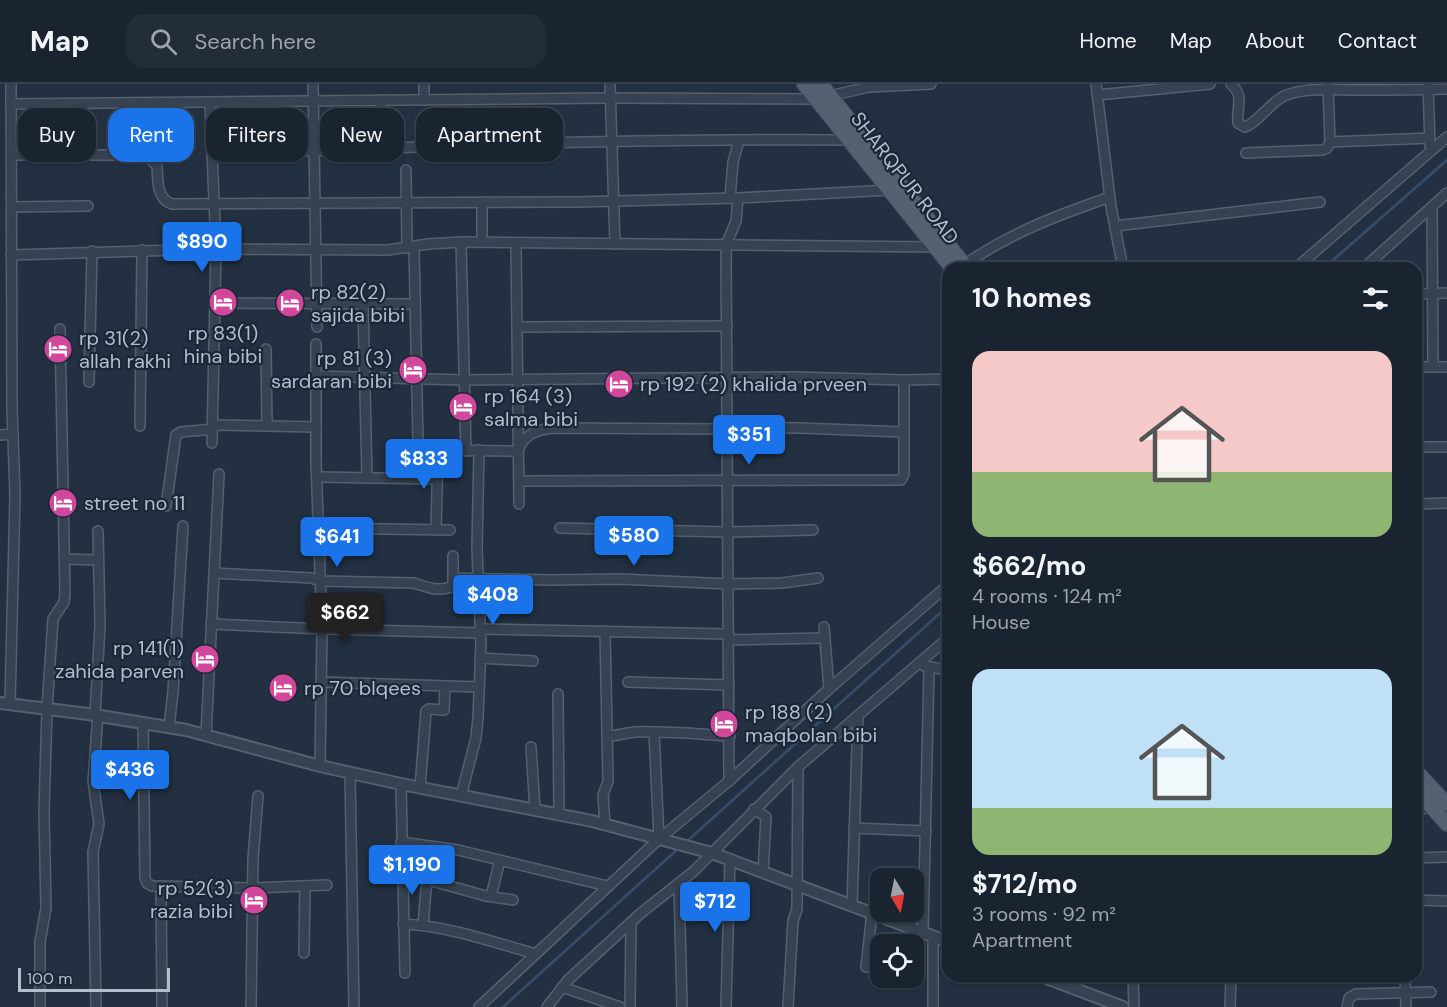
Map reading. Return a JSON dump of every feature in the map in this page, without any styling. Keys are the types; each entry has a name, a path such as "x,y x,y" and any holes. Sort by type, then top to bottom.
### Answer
{"main road":[{"name":"SHARQPUR ROAD","path":"804,84 934,247 953,262"},
{"name":"SHARQPUR ROAD","path":"821,84 956,262"},
{"path":"1422,777 1447,804"},
{"path":"1422,796 1447,824"}],"street":[{"path":"11,84 15,496 5,703 168,727 350,773 605,825 709,852 870,913"},
{"path":"313,84 318,327"},
{"path":"424,84 424,100"},
{"path":"610,84 615,244"},
{"path":"11,104 611,98 816,99 880,85 931,84"},
{"path":"1096,84 1110,197 1122,262"},
{"path":"1097,95 1210,84"},
{"path":"1231,84 1239,92 1238,123 1245,127 1251,125 1260,114 1284,96 1306,91 1328,87 1447,89"},
{"path":"1246,153 1327,148 1330,142 1328,87"},
{"path":"1428,87 1430,152"},
{"path":"381,100 381,108"},
{"path":"210,102 210,108"},
{"path":"1303,262 1447,137"},
{"path":"1330,142 1430,138"},
{"path":"729,781 726,245 736,220 733,162 739,140"},
{"path":"404,147 613,142 850,140"},
{"path":"308,152 320,152"},
{"path":"12,155 112,155 149,158 158,166 160,190 165,201 172,204 614,201 890,190"},
{"path":"212,443 216,249 213,162"},
{"path":"406,170 415,304 418,445 424,450 438,451 518,451"},
{"path":"1371,262 1447,193"},
{"path":"969,262 1018,232 1110,197"},
{"path":"482,202 482,242"},
{"path":"1115,226 1320,202"},
{"path":"12,207 88,206"},
{"path":"1432,207 1433,367"},
{"path":"11,255 216,249 388,250 461,242 934,247"},
{"path":"461,242 466,451"},
{"path":"516,243 519,504"},
{"path":"140,426 142,250"},
{"path":"89,382 92,251"},
{"path":"1422,294 1447,293"},
{"path":"214,303 415,304"},
{"path":"363,304 367,478"},
{"path":"518,327 727,326"},
{"path":"40,1007 40,942 46,908 44,812 52,623 54,615 64,602 60,329"},
{"path":"316,344 316,477 322,630 320,766"},
{"path":"266,349 267,426"},
{"path":"1422,367 1447,367"},
{"path":"316,376 464,380 727,377 942,379"},
{"path":"520,481 901,480 904,474 904,380"},
{"path":"166,506 176,435 181,432 213,427 316,427"},
{"path":"518,451 523,438 553,428 716,429 727,427 904,432"},
{"path":"0,435 13,434"},
{"path":"1422,447 1447,447"},
{"path":"461,796 476,738 479,687 479,450"},
{"path":"436,530 438,451"},
{"path":"206,735 219,474"},
{"path":"316,477 437,479"},
{"path":"1422,504 1447,502"},
{"path":"168,727 173,692 183,526"},
{"path":"318,528 450,530"},
{"path":"560,528 728,532 813,530"},
{"path":"96,1007 93,852 99,824 93,782 100,626 98,531"},
{"path":"214,573 311,578 321,581 414,583 433,590 452,587 453,556"},
{"path":"65,559 98,560"},
{"path":"453,578 619,579 729,584 782,583 818,578"},
{"path":"479,1007 659,839 729,781 829,689 942,590"},
{"path":"212,624 322,630 604,631 729,637 824,638"},
{"path":"824,627 829,689"},
{"path":"604,631 608,781 603,795 605,825"},
{"path":"547,1007 562,987 631,922 679,884 798,767 942,643"},
{"path":"480,658 533,661"},
{"path":"921,662 930,669 942,670"},
{"path":"930,669 926,831 928,935 933,1007"},
{"path":"321,682 479,687"},
{"path":"628,682 729,685"},
{"path":"420,788 426,711 429,709 444,710 445,686"},
{"path":"558,694 559,815"},
{"path":"852,906 858,715"},
{"path":"143,723 145,878 149,885 252,888 327,885"},
{"path":"607,736 620,736 633,732 729,736"},
{"path":"654,732 659,839"},
{"path":"531,747 535,810"},
{"path":"788,1007 793,921 797,909 798,767"},
{"path":"350,773 354,1007"},
{"path":"401,784 405,973"},
{"path":"251,1007 252,888 258,796"},
{"path":"1422,809 1429,804"},
{"path":"754,809 766,817 763,872"},
{"path":"854,828 926,831"},
{"path":"401,842 458,850 608,886"},
{"path":"1422,858 1447,857"},
{"path":"726,1007 730,859"},
{"path":"491,896 500,860"},
{"path":"423,925 429,875 491,896 513,900"},
{"path":"679,884 682,1007"},
{"path":"161,886 162,1007"},
{"path":"304,953 305,886"},
{"path":"1422,900 1447,901"},
{"path":"630,1007 631,922"},
{"path":"866,968 871,922"},
{"path":"893,922 942,940"},
{"path":"403,924 423,925 464,933 536,954"},
{"path":"1056,982 1123,1007"},
{"path":"1076,990 1077,982"},
{"path":"1133,982 1134,1007"},
{"path":"1230,1007 1231,982"},
{"path":"1405,982 1406,1007"},
{"path":"562,987 620,1007"},
{"path":"1347,1007 1349,998 1354,994 1431,992"}],"waterway":[{"path":"1331,262 1447,160"},
{"path":"685,843 942,611"},
{"path":"503,1007 680,847"}],"place":[{"name":"rp 83(1) hina bibi","path":"223,302"},
{"name":"rp 82(2) sajida bibi","path":"290,303"},
{"name":"rp 31(2) allah rakhi","path":"58,349"},
{"name":"rp 81 (3) sardaran bibi","path":"413,370"},
{"name":"rp 192 (2) khalida prveen","path":"619,384"},
{"name":"rp 164 (3) salma bibi","path":"463,407"},
{"name":"street no 11","path":"63,503"},
{"name":"rp 141(1) zahida parven","path":"205,659"},
{"name":"rp 70 blqees","path":"283,688"},
{"name":"rp 188 (2) maqbolan bibi","path":"724,724"},
{"name":"rp 52(3) razia bibi","path":"254,900"}]}
